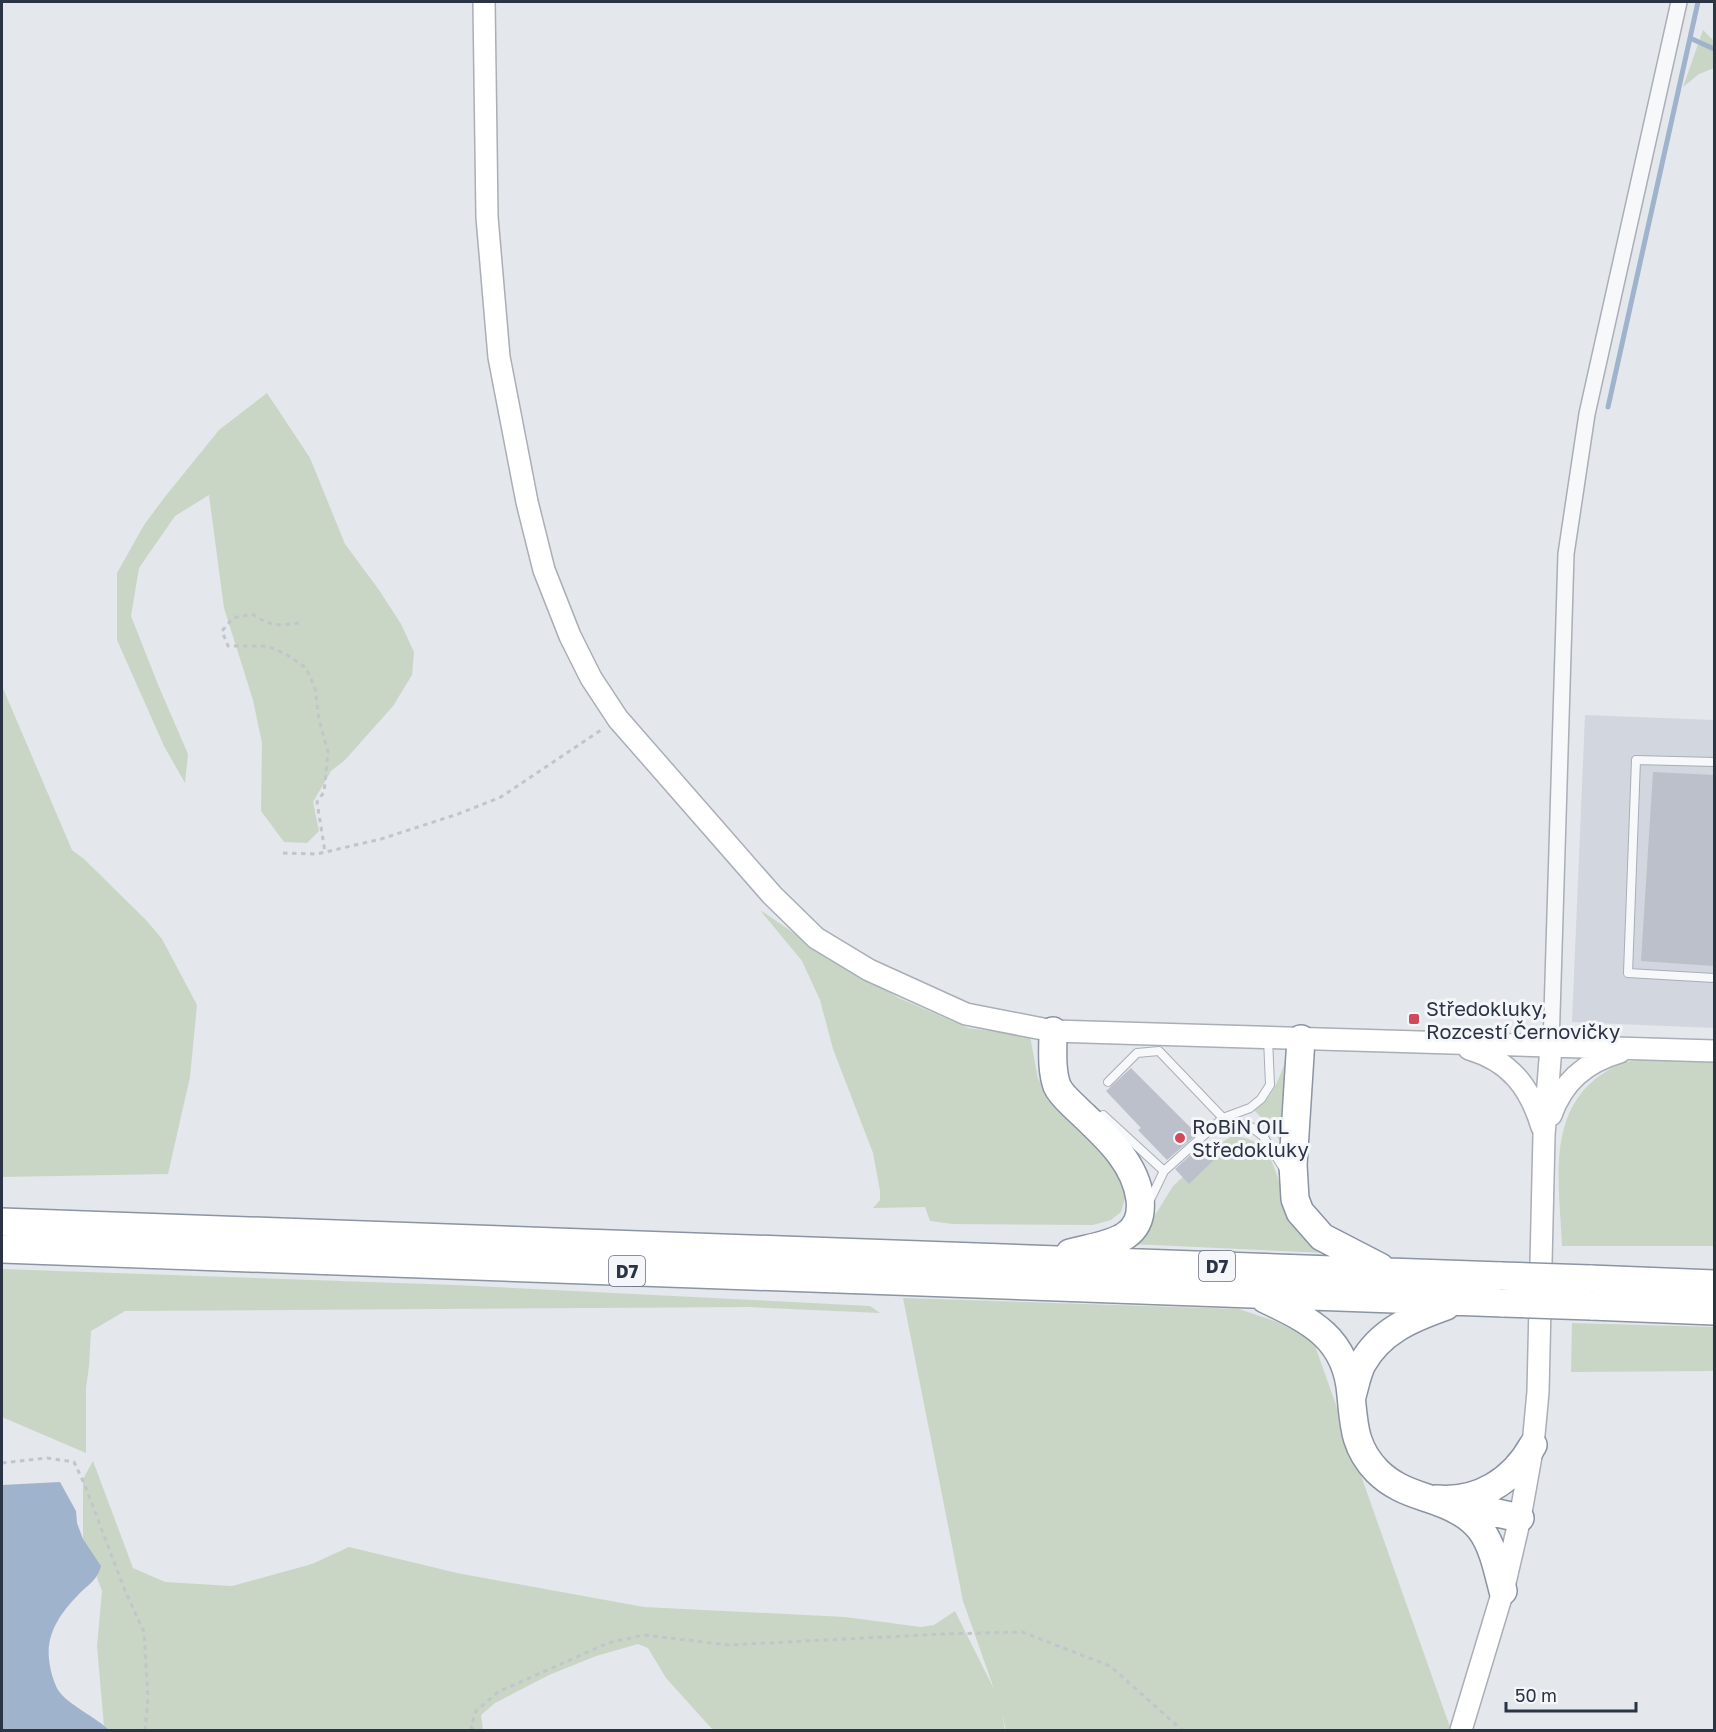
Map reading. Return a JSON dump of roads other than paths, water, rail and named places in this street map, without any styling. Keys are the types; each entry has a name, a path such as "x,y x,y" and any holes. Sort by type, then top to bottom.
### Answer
{"highway":[{"path":"1046,1260 1116,1240 1132,1232 1138,1224 1140,1215 1139,1191 1123,1157 1058,1087 1053,1031"},
{"path":"1301,1039 1293,1183 1295,1199 1300,1212 1322,1237 1389,1272"},
{"name":"D7","path":"2,1222 1714,1284"},
{"name":"D7","path":"2,1249 1714,1311"},
{"path":"1253,1294 1304,1318 1324,1334 1342,1359 1348,1375 1353,1424 1362,1450 1369,1461 1399,1488 1450,1506 1477,1523 1485,1534 1494,1555 1503,1591"},
{"path":"1352,1397 1361,1365 1381,1339 1400,1325 1458,1302"},
{"path":"1425,1497 1466,1498 1493,1488 1516,1469 1533,1444"},
{"path":"1425,1497 1520,1518"}],"street":[{"path":"484,2 487,217 499,357 527,502 544,570 570,636 591,678 618,719 772,895 816,938 869,970 966,1014 1053,1031 1714,1051"},
{"path":"1461,1731 1503,1591 1520,1518 1533,1444 1538,1392 1544,1135 1551,1047 1566,554 1587,414 1679,2"},
{"path":"1451,1043 1477,1051 1498,1061 1514,1074 1527,1091 1536,1109 1544,1135"},
{"path":"1544,1135 1560,1094 1572,1078 1590,1064 1632,1049"}],"lane":[{"path":"1714,762 1636,760 1628,973 1714,978"},
{"path":"1140,1215 1164,1171 1223,1118 1250,1108 1261,1099 1270,1085 1268,1038"},
{"path":"1108,1082 1137,1053 1159,1051 1223,1118 1251,1127 1263,1136 1293,1183"},
{"path":"1094,1108 1164,1171"}],"water":[{"path":"60,1482 76,1511 77,1523 83,1539 101,1566 94,1580 68,1606 57,1622 50,1639 50,1667 58,1690 75,1706 109,1730 2,1730 2,1485"}],"waterway":[{"path":"1608,407 1698,2"},
{"path":"1690,38 1714,49"}],"place":[{"name":"Středokluky, Rozcestí Černovičky","path":"1414,1019"},
{"name":"RoBiN OIL Středokluky","path":"1180,1138"}]}
